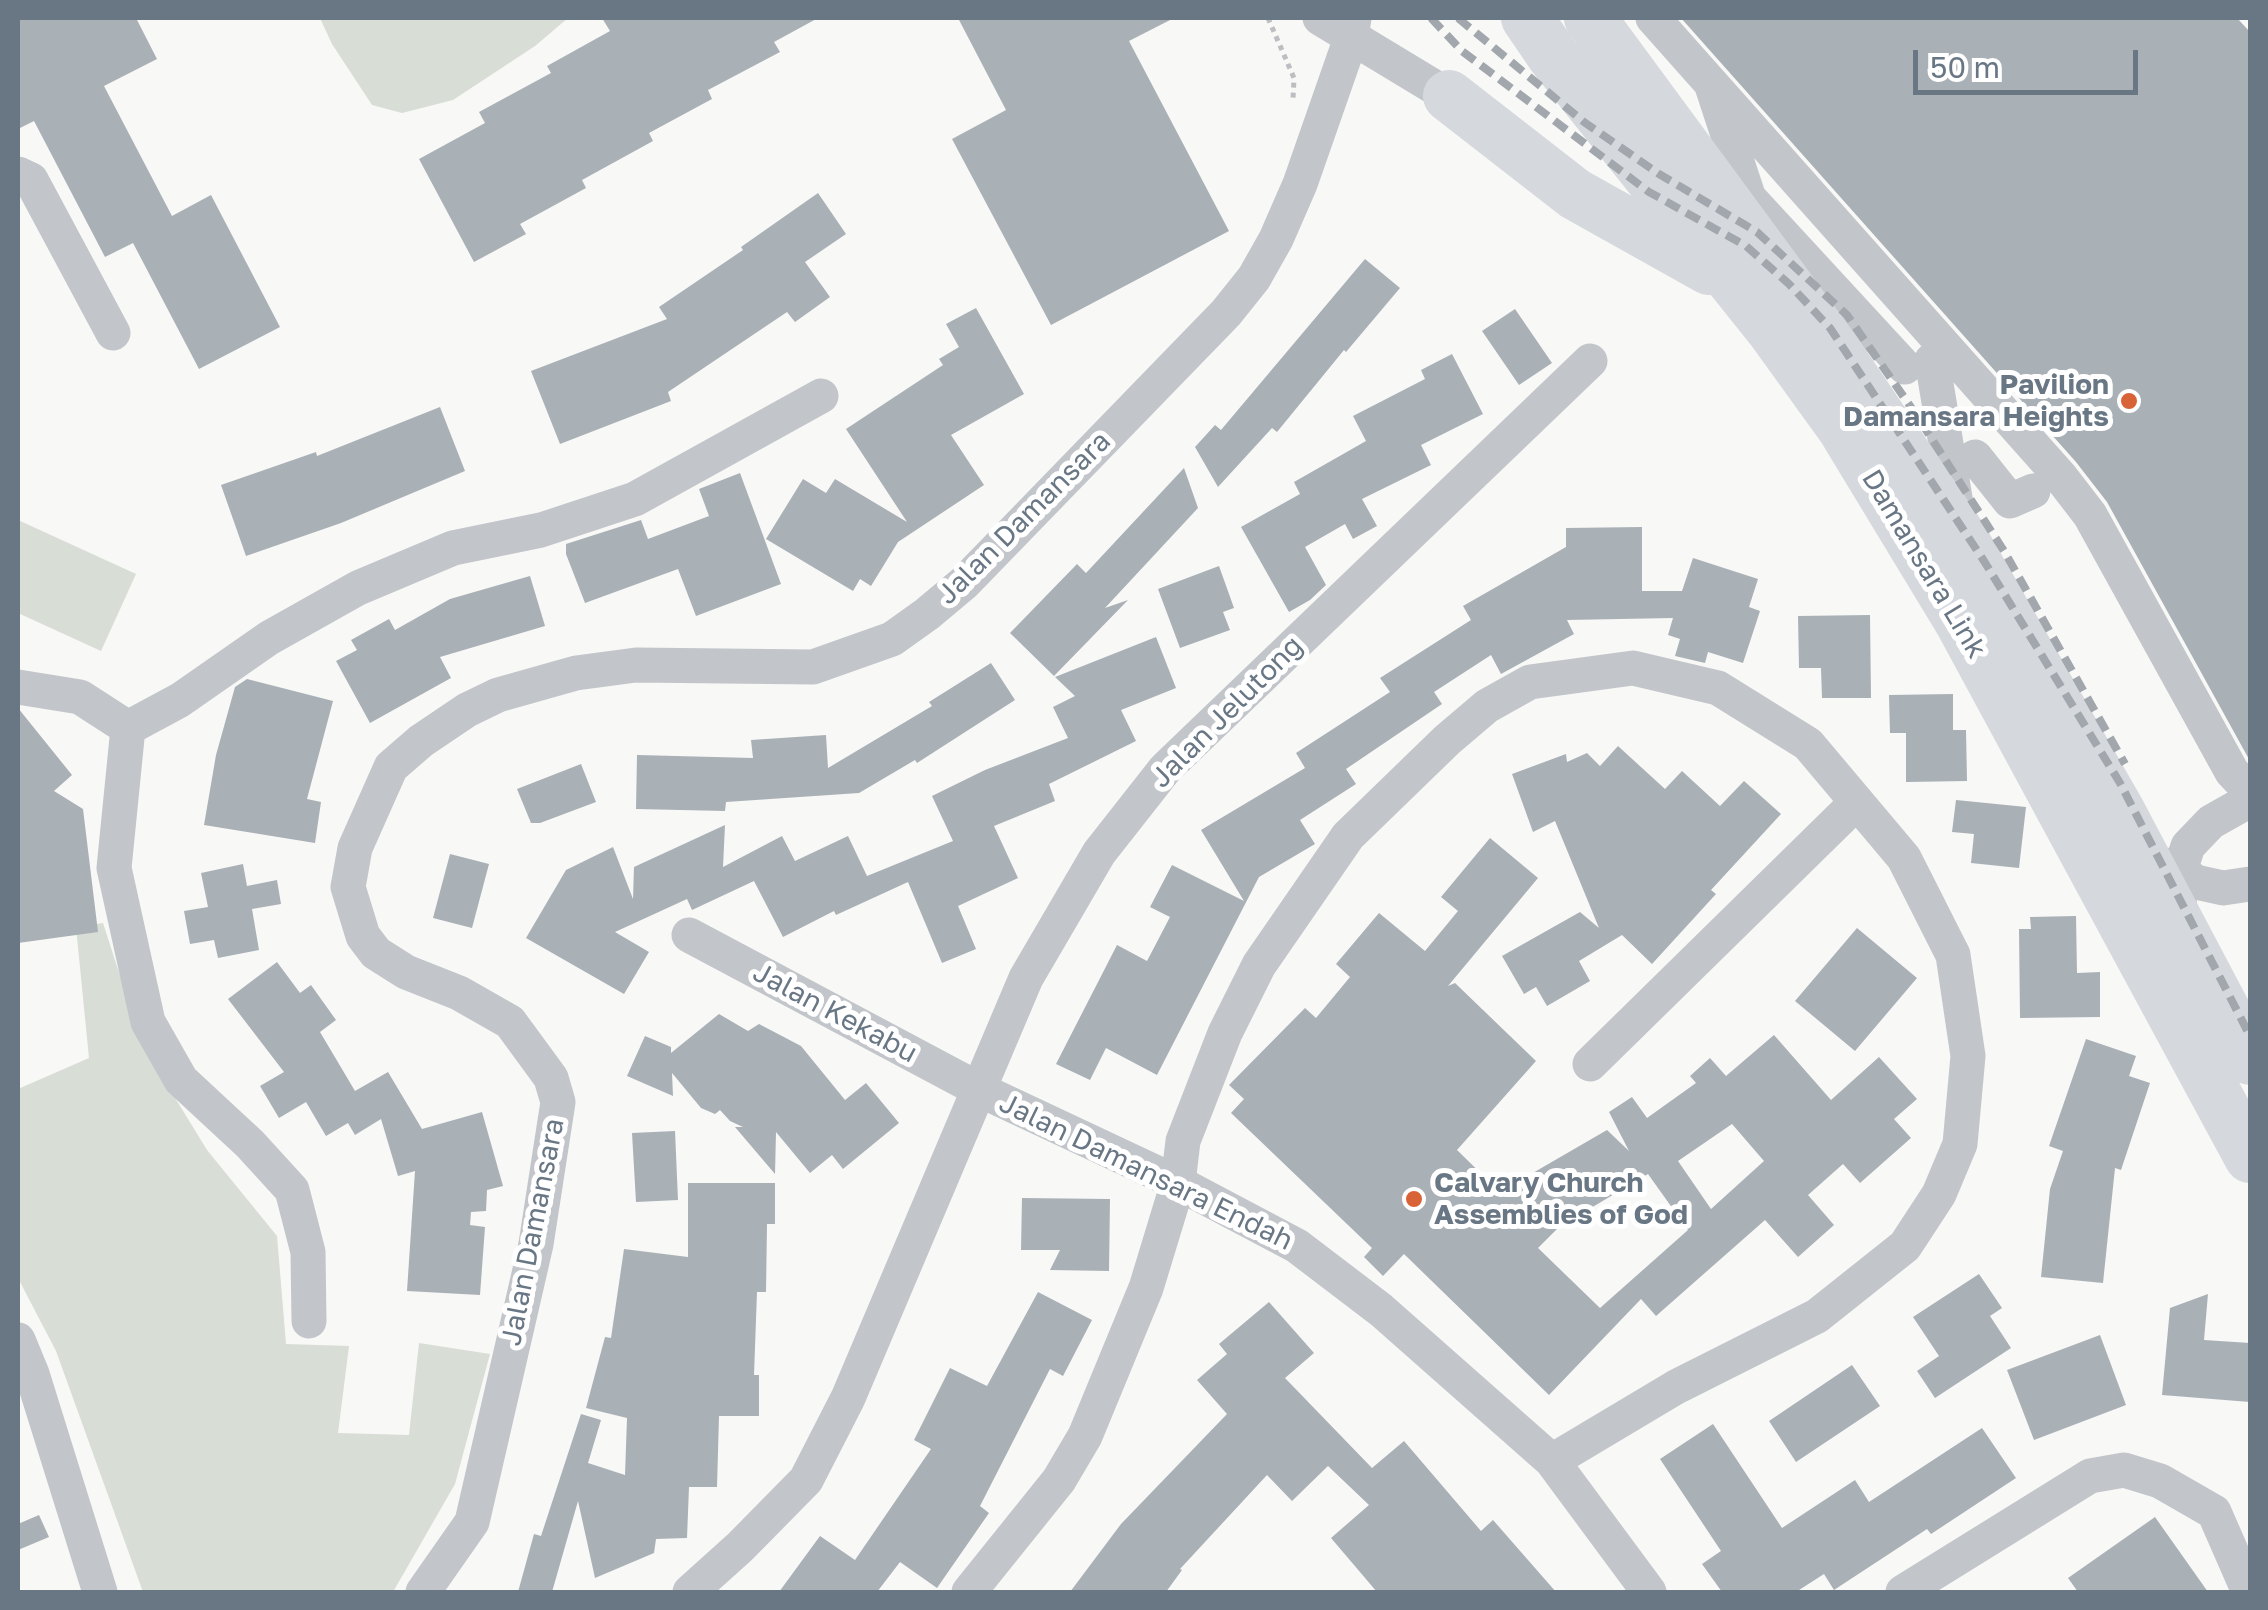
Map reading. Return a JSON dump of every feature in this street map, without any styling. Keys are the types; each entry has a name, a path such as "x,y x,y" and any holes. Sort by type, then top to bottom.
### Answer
{"highway":[{"name":"Damansara Link","path":"1527,18 1552,56 1773,331 1843,428 1960,621 2250,1157"},
{"name":"Damansara Link","path":"1560,18 1801,332 1961,574 2250,1100"},
{"path":"1560,18 1629,148"},
{"path":"1590,18 1838,355 1962,538 2118,811 2250,1059"},
{"path":"1448,96 1576,194 1710,270 1801,332"},
{"path":"2118,811 2170,865"}],"street":[{"path":"1320,18 1353,28 1448,96"},
{"path":"1653,18 2090,514 2247,799 2211,822 2188,846 2178,877 2179,913 2204,987"},
{"name":"Jalan Damansara","path":"423,1592 472,1522 536,1244 558,1102 550,1078 510,1022 406,972 376,953 364,936 348,887 355,848 391,767 420,741 466,710 498,695 576,672 636,664 814,667 892,639 927,614 977,570 1213,326 1254,278 1300,184 1353,28"},
{"path":"1629,70 1919,364 1962,538"},
{"path":"1712,86 1756,219 1791,295 1832,364 1983,586 2053,702 2250,1076"},
{"path":"18,174 30,180 113,333"},
{"name":"Jalan Jelutong","path":"690,1592 740,1548 806,1480 848,1398 1026,978 1100,853 1165,769 1590,361"},
{"path":"128,728 180,700 269,638 358,588 453,548 541,530 635,499 821,396"},
{"path":"1975,457 2010,501 2033,490"},
{"path":"969,1592 1059,1480 1085,1436 1146,1288 1178,1184 1183,1142 1225,1033 1259,965 1348,836 1487,706 1530,682 1633,668 1718,688 1808,744 1904,858 1953,955 1968,1056 1960,1144 1940,1194 1905,1246 1816,1316 1676,1387 1552,1461"},
{"path":"18,687 80,697 128,728"},
{"path":"128,728 114,868 148,1022 181,1080 250,1144 292,1190 308,1252 310,1321"},
{"path":"1590,1064 1857,802"},
{"path":"2170,865 2196,882 2223,888 2250,884"},
{"name":"Jalan Kekabu","path":"689,936 980,1090"},
{"name":"Jalan Damansara Endah","path":"980,1090 1178,1184 1297,1246 1381,1310 1552,1461 1649,1592"},
{"path":"18,1340 100,1592"},
{"path":"1903,1592 2090,1476 2124,1470 2160,1481 2214,1512 2249,1592"}],"path":[{"path":"1268,18 1294,78 1292,116"}],"shaded area":[{"path":"320,18 568,18 535,46 453,100 402,113 372,105 332,44"},
{"path":"18,520 136,574 101,651 18,613"},
{"path":"103,923 142,1044 207,1150 277,1236 286,1344 349,1346 338,1433 409,1435 419,1343 490,1354 455,1484 393,1592 143,1592 56,1351 18,1278 18,1089 89,1058 76,927"}],"building":[{"path":"18,18 136,18 157,59 104,86 172,216 211,195 280,327 199,369 133,243 105,257 34,121 18,129"},
{"path":"602,18 818,18 774,42 780,52 708,90 712,99 649,133 653,141 582,180 586,188 520,224 526,234 474,262 419,159 485,123 479,112 551,73 547,66 610,31"},
{"path":"958,18 1174,18 1129,41 1229,231 1051,325 952,139 1006,110"},
{"name":"Pavilion Damansara Heights","path":"1681,18 2237,18 2250,32 2250,761 2107,502 2076,462"},
{"path":"818,193 846,234 805,262 830,297 795,322 787,312 668,392 671,401 560,444 531,371 667,319 659,307"},
{"path":"1365,259 1400,288 1277,432 1272,428 1218,487 1195,447 1215,425 1221,430"},
{"path":"976,308 1024,394 951,435 984,485 898,542 871,586 860,579 853,591 766,539 803,479 826,493 835,479 907,522 846,429 943,365 939,359 959,347 946,324"},
{"path":"1515,309 1552,363 1519,385 1482,331"},
{"path":"1452,354 1483,414 1421,445 1431,465 1362,499 1377,526 1353,539 1345,524 1305,547 1326,585 1289,612 1241,527 1300,494 1294,482 1366,441 1353,416 1425,379 1421,370"},
{"path":"440,407 465,471 341,523 246,556 221,485 316,452 317,456"},
{"path":"1184,468 1198,508 1105,608 1128,600 1054,676 1010,633 1077,564 1086,573"},
{"path":"740,473 781,584 696,616 678,569 585,603 566,554 566,544 641,520 648,539 709,516 699,489"},
{"path":"1642,527 1642,591 1682,591 1693,558 1758,579 1749,607 1760,611 1743,663 1708,652 1705,663 1675,656 1680,639 1668,635 1673,618 1567,620 1574,634 1501,674 1491,655 1434,692 1442,704 1346,769 1356,784 1300,820 1315,844 1259,877 1157,1075 1106,1048 1090,1080 1056,1064 1117,945 1147,961 1170,917 1150,907 1172,865 1244,901 1201,830 1305,768 1296,753 1390,692 1380,678 1471,620 1463,606 1566,547 1566,528"},
{"path":"1219,566 1234,608 1223,612 1230,630 1180,648 1158,589"},
{"path":"530,576 545,626 440,657 451,678 370,723 336,661 357,650 351,640 389,619 395,630 450,599"},
{"path":"1870,615 1871,698 1822,698 1821,668 1799,668 1798,616"},
{"path":"1156,637 1176,688 1121,710 1136,741 1049,784 1055,801 994,826 1018,878 958,906 976,949 942,963 908,882 836,915 834,911 783,937 754,881 692,910 687,899 615,932 649,952 624,994 526,938 566,870 613,847 633,899 634,867 725,825 723,867 782,836 795,861 848,836 867,876 953,841 932,796 985,770 1068,738 1053,707 1075,696 1055,677"},
{"path":"991,663 1015,700 917,763 915,760 859,793 726,802 725,811 636,809 637,755 753,758 751,740 826,735 828,768 932,706 929,702"},
{"path":"247,679 333,701 307,799 321,802 315,843 204,825 216,755 235,687"},
{"path":"1953,694 1953,730 1966,730 1967,781 1906,782 1906,733 1890,733 1889,695"},
{"path":"18,708 72,775 54,791 83,809 98,932 18,943"},
{"path":"1618,746 1665,789 1682,771 1720,806 1744,781 1781,814 1711,890 1716,894 1652,964 1622,935 1579,961 1590,981 1547,1006 1536,987 1524,994 1502,956 1580,912 1599,928 1555,821 1533,832 1512,774 1566,754 1567,762 1587,753 1600,766"},
{"path":"581,764 596,802 531,823 517,789"},
{"path":"1956,800 2026,807 2019,868 1971,863 1974,834 1952,832"},
{"path":"1490,838 1538,878 1448,986 1455,983 1536,1061 1457,1150 1500,1192 1607,1130 1629,1151 1609,1112 1632,1097 1647,1118 1696,1083 1690,1076 1710,1058 1726,1076 1774,1035 1831,1100 1879,1057 1917,1099 1894,1119 1911,1138 1860,1183 1843,1164 1808,1195 1834,1225 1798,1257 1765,1220 1656,1316 1641,1299 1549,1395 1404,1254 1383,1276 1364,1257 1372,1248 1231,1113 1244,1099 1229,1085 1305,1008 1316,1018 1350,977 1336,964 1379,913 1425,951 1458,911 1441,897","holes":["1732,1124 1764,1161 1711,1209 1678,1161","1648,1174 1688,1230 1600,1308 1538,1248 1559,1227"]},
{"path":"450,854 489,864 472,928 433,918"},
{"path":"243,864 247,886 277,880 281,904 252,909 259,950 218,958 214,940 190,944 184,911 208,907 201,873"},
{"path":"2076,916 2077,973 2100,972 2100,1017 2020,1018 2019,929 2031,929 2030,917"},
{"path":"1857,928 1917,978 1855,1051 1795,1001"},
{"path":"277,962 300,993 311,985 336,1020 320,1032 355,1091 388,1072 422,1129 482,1112 503,1186 487,1190 486,1211 471,1212 470,1225 485,1227 480,1295 407,1291 415,1171 398,1176 381,1119 355,1135 348,1123 326,1136 306,1102 279,1118 260,1086 284,1072 228,999"},
{"path":"719,1014 748,1031 759,1024 801,1046 845,1100 866,1083 899,1123 843,1169 832,1155 810,1173 776,1132 775,1174 735,1127 743,1127 720,1110 715,1114 701,1108 672,1073 673,1096 627,1076 645,1036 671,1047 671,1053"},
{"path":"2086,1039 2136,1056 2129,1076 2150,1083 2121,1170 2115,1168 2103,1283 2041,1277 2050,1189 2063,1151 2049,1146"},
{"path":"675,1131 678,1200 636,1202 632,1133"},
{"path":"688,1183 775,1183 775,1224 767,1224 766,1292 757,1292 754,1375 759,1375 759,1416 719,1416 717,1487 689,1487 687,1538 656,1539 654,1553 595,1578 578,1501 552,1592 518,1592 534,1534 541,1536 581,1414 601,1420 588,1463 625,1475 627,1418 586,1408 605,1337 611,1338 624,1249 688,1257"},
{"path":"1022,1198 1110,1199 1109,1271 1050,1270 1060,1250 1021,1250"},
{"path":"1979,1274 2002,1308 1990,1316 2011,1348 1935,1398 1917,1371 1939,1356 1913,1317"},
{"path":"1038,1292 1092,1320 1063,1376 1050,1369 980,1506 989,1513 937,1588 900,1562 877,1592 779,1592 820,1536 855,1560 931,1449 914,1440 950,1368 987,1386"},
{"path":"2208,1294 2204,1340 2250,1343 2250,1402 2162,1395 2170,1308"},
{"path":"1269,1302 1314,1353 1285,1378 1372,1468 1404,1441 1481,1531 1493,1520 1556,1592 1377,1592 1331,1538 1369,1505 1328,1466 1292,1501 1267,1475 1180,1569 1166,1592 1070,1592 1121,1524 1227,1414 1197,1380 1227,1354 1219,1344"},
{"path":"2100,1335 2126,1405 2034,1440 2007,1370"},
{"path":"1852,1365 1880,1406 1796,1462 1769,1421"},
{"path":"1713,1424 1782,1528 1855,1480 1869,1502 1982,1428 2016,1478 1931,1534 1927,1529 1834,1590 1824,1574 1796,1592 1722,1592 1702,1564 1721,1551 1660,1459"},
{"path":"39,1515 49,1537 18,1550 18,1524"},
{"path":"2155,1517 2208,1592 2078,1592 2068,1578"}],"railway":[{"path":"1431,18 1462,51 1649,192 1746,246 1830,328 1984,561 2120,783 2250,1036"},
{"path":"1458,18 1584,122 1659,174 1757,232 1847,315 2004,551 2125,764"}],"place":[{"name":"Pavilion Damansara Heights","path":"2129,401"},
{"name":"Calvary Church Assemblies of God","path":"1414,1199"}]}
